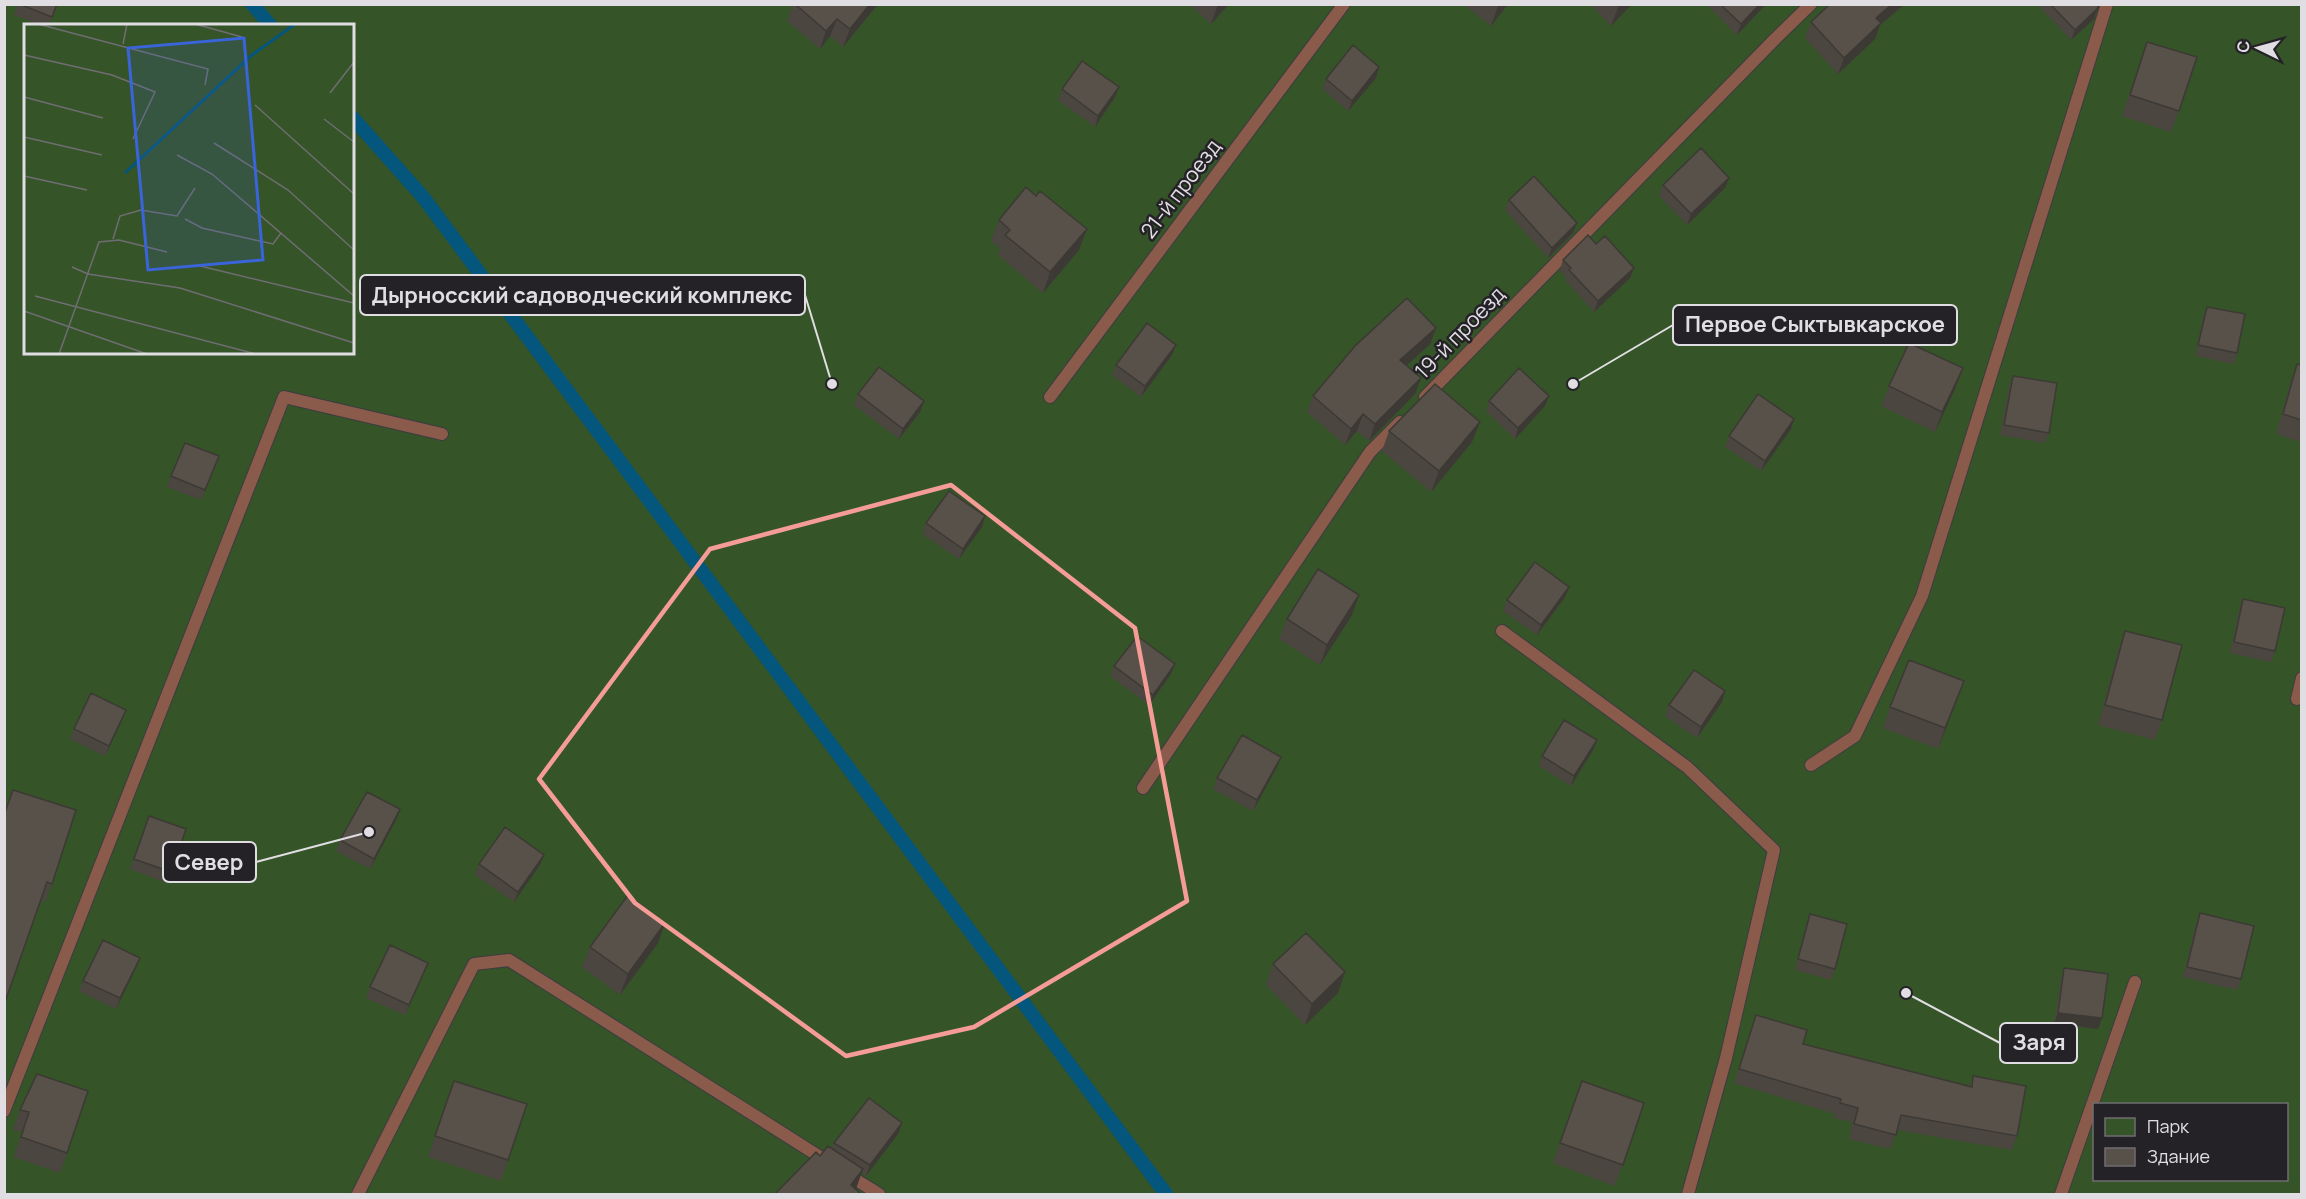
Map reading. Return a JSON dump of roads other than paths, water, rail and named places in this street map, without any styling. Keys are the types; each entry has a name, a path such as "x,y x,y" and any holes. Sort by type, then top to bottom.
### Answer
{"lane":[{"name":"21-й проезд","path":"1050,397 1344,4"},
{"name":"19-й проезд","path":"1143,788 1370,452 1811,4"},
{"path":"1811,765 1855,736 1922,596 2107,4"},
{"path":"4,1111 284,397 442,434"},
{"path":"1502,631 1687,767 1774,850 1726,1058 1688,1194"},
{"path":"2297,699 2301,678"},
{"path":"358,1194 474,964 509,960 879,1194"},
{"path":"2061,1194 2135,982"}],"waterway":[{"path":"252,4 269,24"},
{"path":"354,119 423,197 1166,1194"}],"place":[{"name":"Дырносский садоводческий комплекс","path":"832,384"},
{"name":"Первое Сыктывкарское","path":"1573,384"},
{"name":"Север","path":"369,832"},
{"name":"Заря","path":"1906,993"}]}
